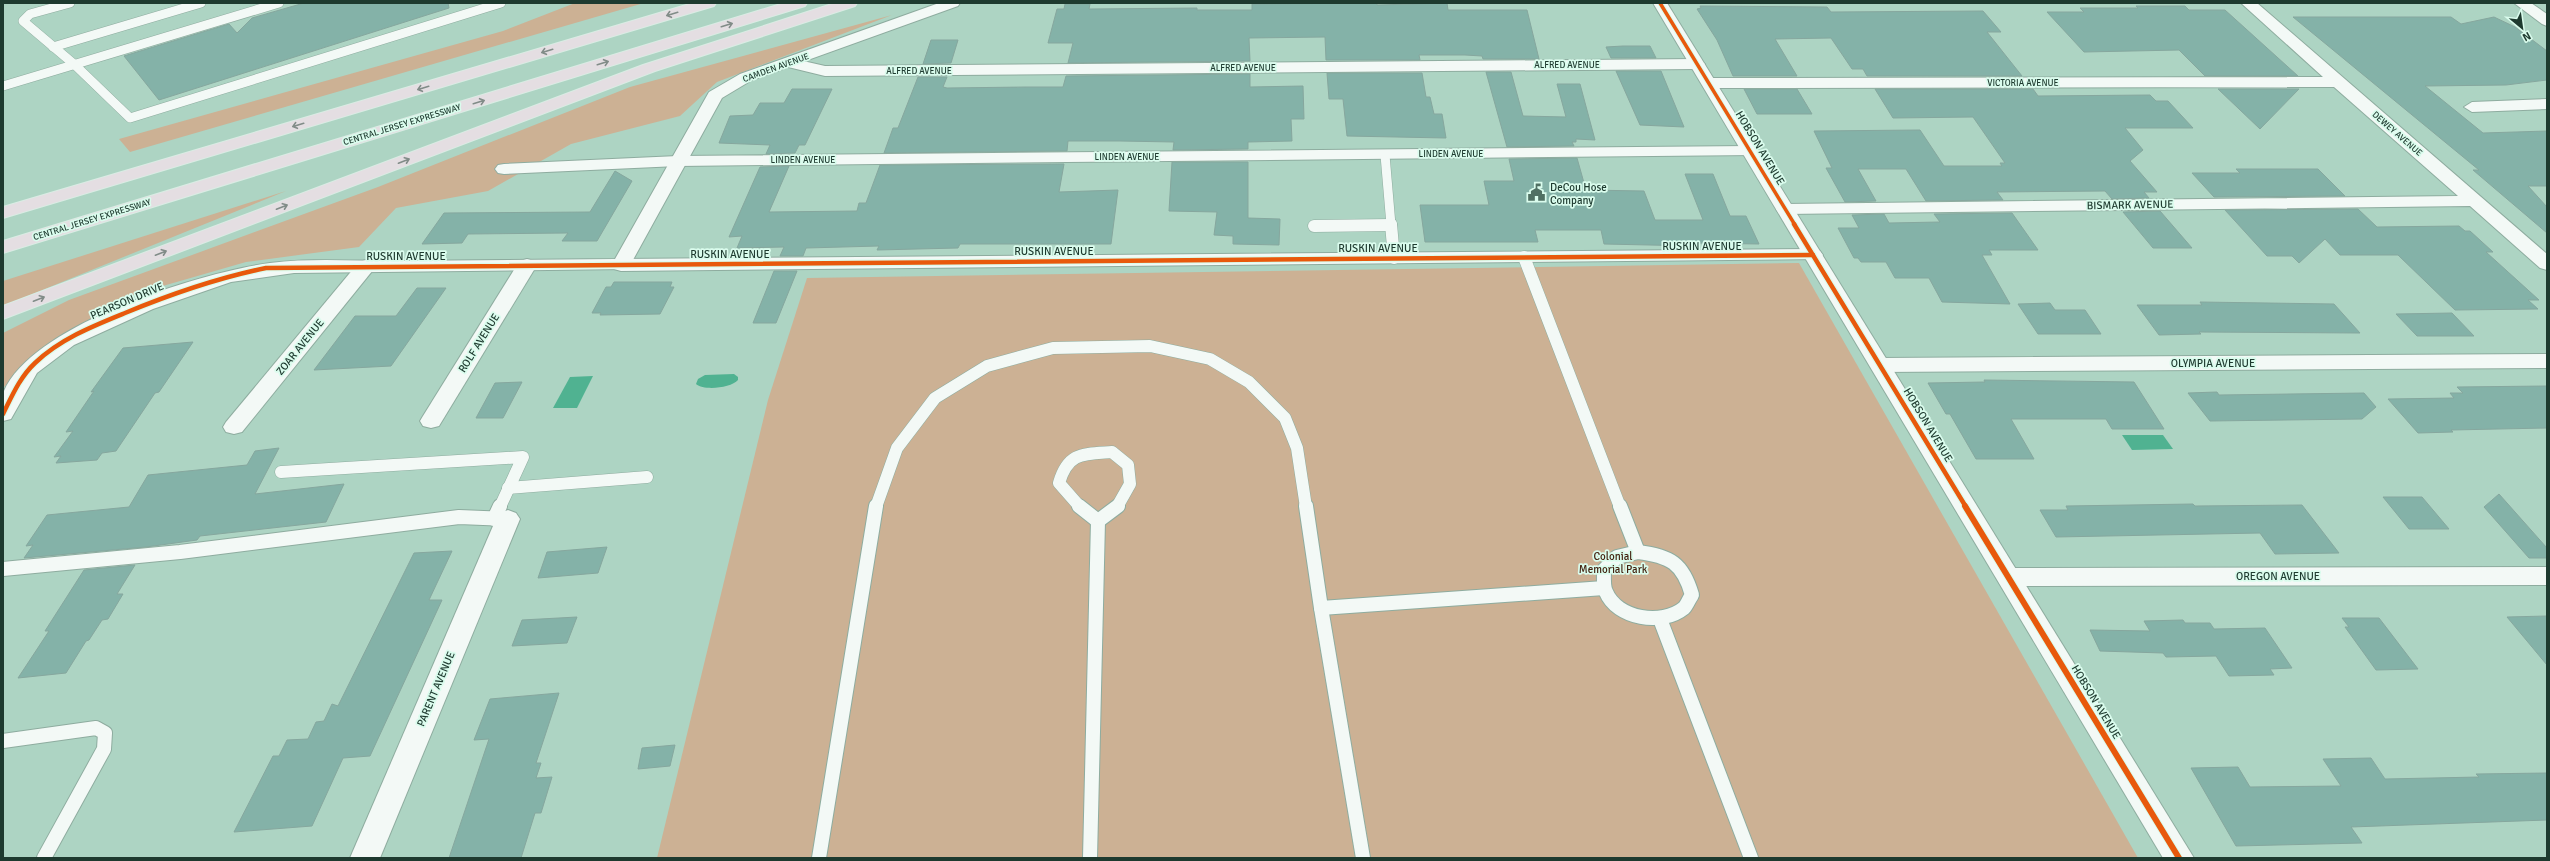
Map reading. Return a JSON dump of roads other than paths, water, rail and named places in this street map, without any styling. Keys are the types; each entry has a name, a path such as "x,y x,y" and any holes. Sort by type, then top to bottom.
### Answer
{"highway":[{"path":"3,213 709,3"},
{"name":"CENTRAL JERSEY EXPRESSWAY","path":"3,247 800,3"},
{"path":"3,313 649,68 850,3"},
{"path":"3,258 441,113"}],"street":[{"name":"CAMDEN AVENUE","path":"621,265 715,95 746,77 790,63 954,3"},
{"name":"HOBSON AVENUE","path":"1660,3 2179,858"},
{"name":"DEWEY AVENUE","path":"2248,3 2547,264"},
{"path":"2521,3 2547,21"},
{"name":"ALFRED AVENUE","path":"790,63 825,71 1697,64"},
{"name":"VICTORIA AVENUE","path":"1709,83 2338,82"},
{"path":"2472,107 2547,104"},
{"name":"LINDEN AVENUE","path":"504,169 678,161 1750,151"},
{"name":"BISMARK AVENUE","path":"1785,209 2474,201"},
{"name":"RUSKIN AVENUE","path":"294,267 1813,255"},
{"name":"ROLF AVENUE","path":"431,421 527,265"},
{"name":"ZOAR AVENUE","path":"234,428 366,266"},
{"name":"PEARSON DRIVE","path":"3,414 19,381 35,363 57,346 84,330 201,282 266,268 294,267"},
{"name":"OLYMPIA AVENUE","path":"1880,365 2547,361"},
{"name":"PARENT AVENUE","path":"365,858 501,519"},
{"name":"OREGON AVENUE","path":"2009,577 2547,576"}],"lane":[{"path":"70,3 30,14 23,21 75,65 130,118 501,3"},
{"path":"53,46 201,3"},
{"path":"3,86 279,3"},
{"path":"1384,155 1394,258"},
{"path":"1314,226 1391,225"},
{"path":"1524,257 1638,552"},
{"path":"819,858 875,509 897,448 935,398 987,366 1053,348 1150,346 1210,359 1249,382 1285,418 1297,448 1321,608 1363,858"},
{"path":"1112,452 1128,465 1130,484 1117,507 1098,521 1073,501 1059,483 1064,466 1082,454 1112,452"},
{"path":"3,569 180,552 459,517 501,519 508,488 523,457 281,472"},
{"path":"508,488 647,477"},
{"path":"1090,858 1092,710 1098,521"},
{"path":"1638,552 1651,553 1676,564 1690,582 1692,593 1690,602 1683,610 1673,616 1660,619 1632,614 1610,598 1604,588 1604,570 1616,557 1638,552"},
{"path":"1321,608 1604,588"},
{"path":"1660,619 1751,858"},
{"path":"3,740 96,728 105,733 104,749 44,858"}],"place":[{"name":"DeCou Hose Company","path":"1537,193"}],"park label":[{"name":"Colonial Memorial Park","path":"1613,562"}]}
